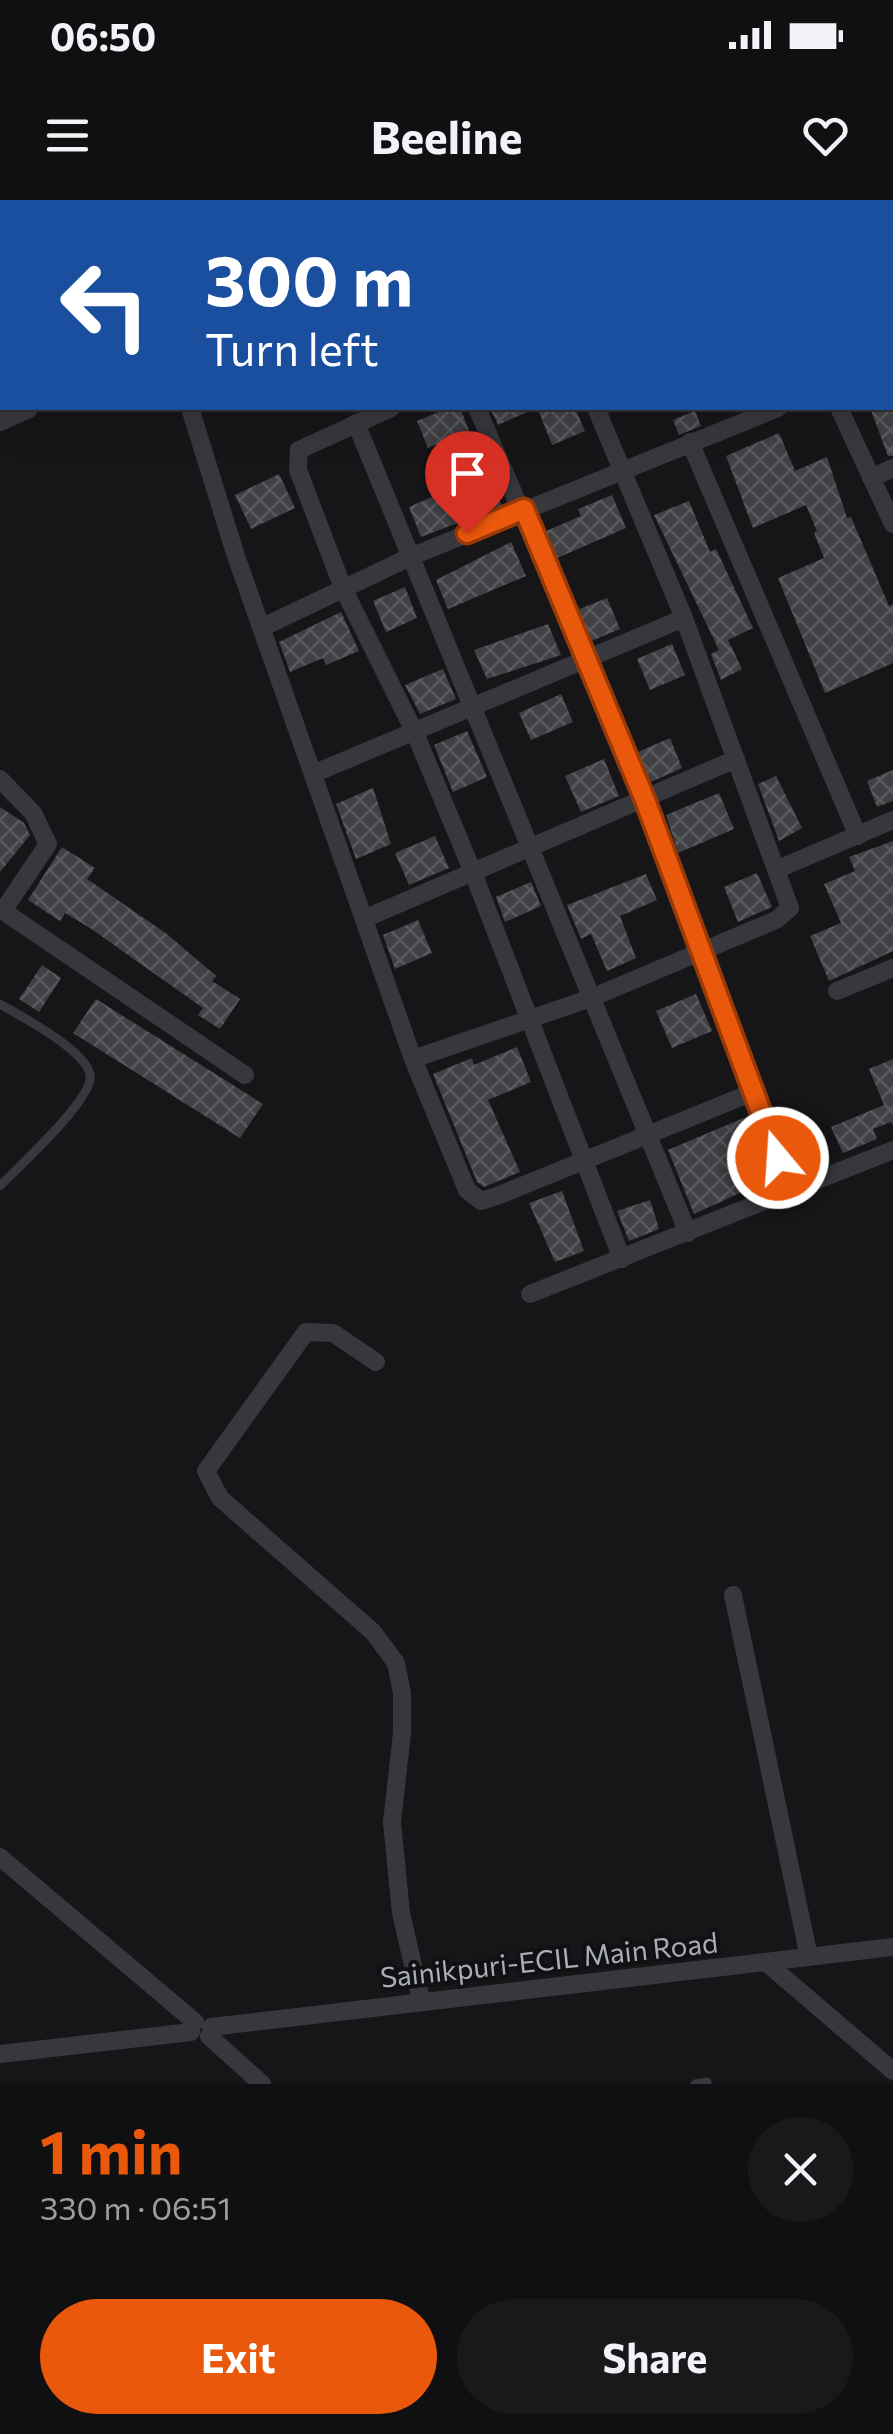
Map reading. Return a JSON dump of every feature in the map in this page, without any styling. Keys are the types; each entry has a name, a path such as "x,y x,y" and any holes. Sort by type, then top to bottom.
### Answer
{"street":[{"path":"191,410 413,1059 462,1180 475,1199 498,1196 756,1091"},
{"path":"385,410 310,444 297,458 343,588 415,733 472,870 526,1020 622,1259"},
{"path":"478,410 524,509 583,660 645,800 756,1091 789,1191"},
{"path":"413,1059 592,998 786,914 790,902 684,618 597,410"},
{"path":"263,627 410,557 773,410"},
{"path":"840,410 893,524"},
{"path":"356,423 688,1233"},
{"path":"690,442 858,836"},
{"path":"872,478 893,468"},
{"path":"315,773 473,710 684,618"},
{"path":"366,918 736,759"},
{"path":"0,779 34,813 48,844 2,909 245,1075"},
{"path":"778,870 893,820"},
{"path":"837,990 893,968"},
{"path":"530,1294 893,1150"},
{"path":"376,1362 333,1333 306,1332 206,1471 220,1498 372,1632 396,1663 402,1693 402,1733 392,1822 401,1913 420,2000"},
{"path":"733,1595 809,1957"},
{"path":"0,1857 262,2084"},
{"name":"Sainikpuri-ECIL Main Road","path":"0,2054 420,2000 893,1948"},
{"path":"768,1964 893,2071"}],"lane":[{"path":"0,1004 78,1055 91,1075 90,1085 75,1107 0,1186"},
{"path":"694,2084 708,2082"}],"building":[{"path":"444,410 461,410 469,430 428,448 417,421"},
{"path":"491,410 532,410 498,425"},
{"path":"576,410 585,431 552,445 539,412"},
{"path":"871,410 893,410 893,456 888,456"},
{"path":"695,411 701,426 679,435 673,420"},
{"path":"779,433 795,471 827,457 847,518 851,517 889,606 893,604 893,663 825,693 778,578 824,558 814,533 817,531 806,505 753,528 726,456"},
{"path":"487,473 502,506 421,537 409,507"},
{"path":"279,474 295,508 251,529 235,495"},
{"path":"612,495 626,528 555,559 544,532 581,516 578,509"},
{"path":"689,501 710,552 716,549 753,628 728,640 742,669 721,680 711,654 719,650 654,515"},
{"path":"511,542 526,576 448,609 436,580"},
{"path":"405,587 417,618 386,632 373,601"},
{"path":"607,598 620,629 591,641 577,610"},
{"path":"341,612 359,651 326,665 323,658 290,672 279,642"},
{"path":"548,624 561,655 487,679 474,650"},
{"path":"672,644 685,675 650,690 637,659"},
{"path":"443,669 456,699 420,714 405,685"},
{"path":"561,694 573,722 531,740 519,713"},
{"path":"467,731 487,777 453,792 434,745"},
{"path":"670,738 682,768 651,782 638,752"},
{"path":"604,759 619,796 581,812 565,776"},
{"path":"893,770 893,801 877,807 867,781"},
{"path":"776,776 802,828 779,841 758,784"},
{"path":"373,788 391,844 356,859 336,804"},
{"path":"719,793 734,829 678,853 666,815"},
{"path":"0,807 24,823 30,835 0,872"},
{"path":"435,836 449,868 409,885 395,853"},
{"path":"893,841 893,951 829,981 810,936 841,923 824,884 855,871 849,857"},
{"path":"62,847 95,868 87,879 167,934 216,976 212,981 240,999 220,1029 198,1015 203,1008 90,928 65,913 60,921 28,900"},
{"path":"757,873 772,907 738,922 724,887"},
{"path":"646,874 657,900 620,916 636,958 607,971 591,934 581,939 567,905"},
{"path":"531,882 541,906 505,922 496,897"},
{"path":"418,920 432,953 395,969 383,935"},
{"path":"42,965 61,978 39,1012 19,999"},
{"path":"696,994 712,1031 672,1048 656,1011"},
{"path":"96,999 263,1104 240,1138 73,1033"},
{"path":"517,1047 531,1082 488,1100 520,1172 484,1187 477,1182 433,1074 472,1058 474,1065"},
{"path":"893,1059 893,1126 891,1122 873,1129 877,1139 843,1153 831,1127 884,1105 869,1069"},
{"path":"748,1116 772,1178 694,1214 668,1150"},
{"path":"562,1191 584,1251 555,1262 529,1203"},
{"path":"650,1200 659,1229 629,1241 617,1211"}],"route":[{"path":"467,533 524,509 645,800 778,1158"}]}
